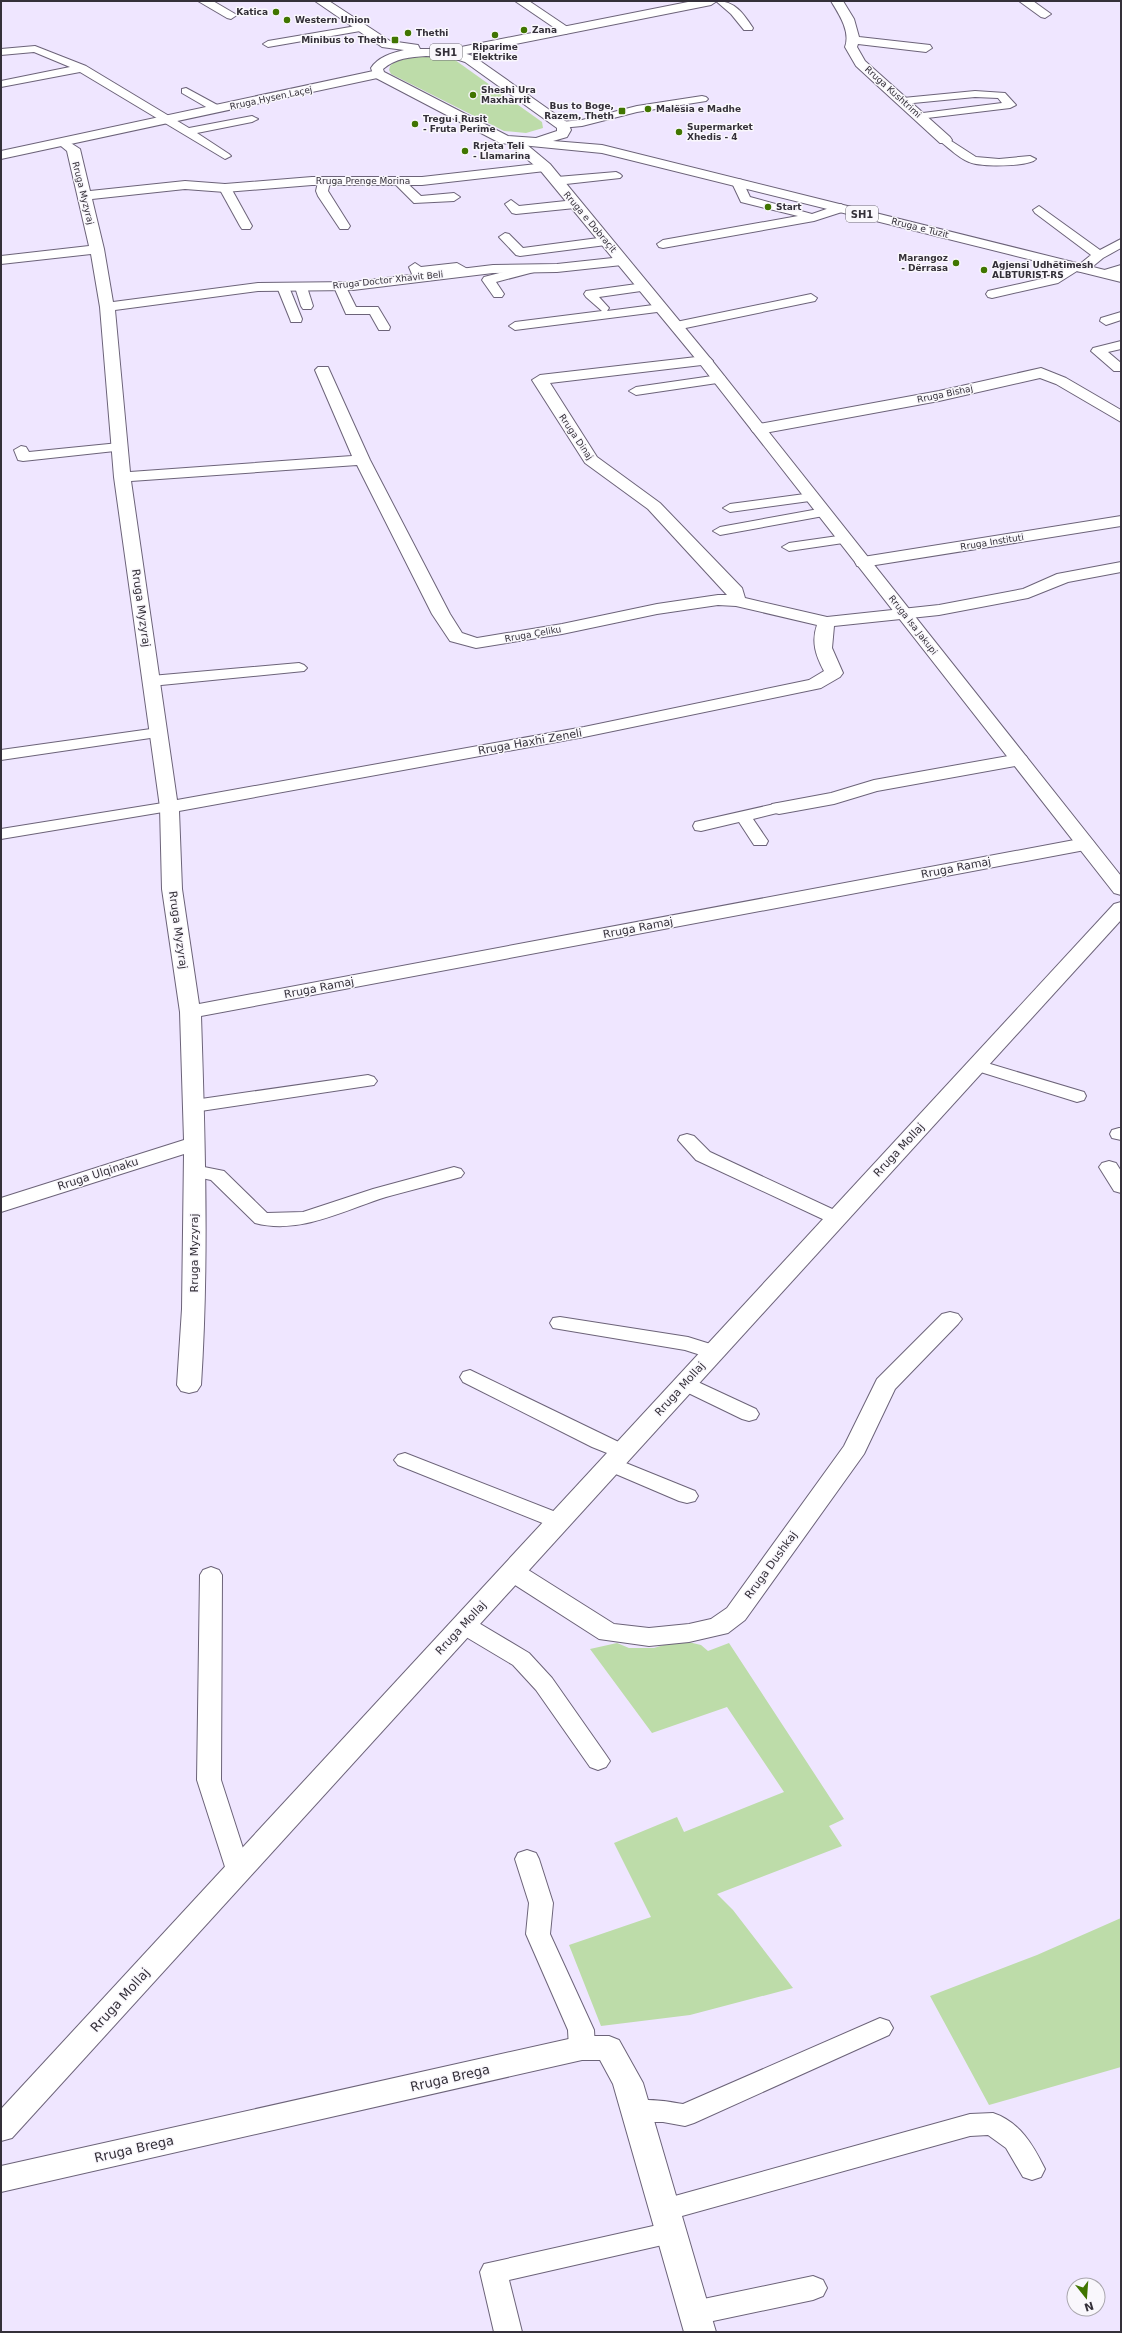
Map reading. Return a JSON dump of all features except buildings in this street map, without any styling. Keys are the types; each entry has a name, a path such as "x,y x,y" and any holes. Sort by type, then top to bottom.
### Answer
{"street":[{"path":"204,1 231,15"},
{"name":"SH1","path":"321,1 386,44 447,53 469,59 563,128 602,149"},
{"path":"521,1 566,30"},
{"path":"447,53 711,1"},
{"name":"Rruga Kushtrimi","path":"837,1 848,19 854,40 851,47 853,54 945,140"},
{"path":"1025,1 1044,14"},
{"path":"854,40 885,45 926,48"},
{"path":"380,68 386,51 386,44"},
{"name":"SH1","path":"380,68 408,53 447,53"},
{"name":"SH1","path":"380,68 498,136 520,142 602,149"},
{"name":"Rruga Hysen Laçej","path":"1,155 217,109 380,68"},
{"name":"SH1","path":"520,142 556,138 563,128"},
{"name":"Rruga Myzyraj","path":"63,142 73,149 97,249 106,307 122,477 169,807 172,889 190,1012 195,1143 194,1309 189,1385"},
{"name":"Rruga e Dobraçit","path":"520,142 557,181 705,361"},
{"name":"Rruga e Tuzit","path":"602,149 1121,278"},
{"name":"Rruga Prenge Morina","path":"84,196 185,185 225,188 324,182 403,181 477,176 545,167"},
{"path":"1,260 97,249"},
{"name":"Rruga Doctor Xhavit Beli","path":"106,307 237,289 340,286 467,272 513,268 530,269 622,261"},
{"path":"1106,274 1121,269"},
{"name":"Rruga Isa Jakupi","path":"705,361 1121,890"},
{"name":"Rruga Dinaj","path":"705,361 540,380 591,460 654,506 736,592 736,601"},
{"name":"Rruga Çeliku","path":"323,370 362,460 441,614 456,636 476,643 501,640 657,609 718,600 736,601 827,622 903,612 939,610 1028,593 1062,578 1121,567"},
{"name":"Rruga Bishaj","path":"759,429 909,402 1041,373 1061,381 1121,417"},
{"path":"122,477 362,460"},
{"name":"Rruga Instituti","path":"864,562 1121,521"},
{"name":"Rruga Haxhi Zeneli","path":"169,807 584,732 815,684 834,673 824,654 821,634 827,622"},
{"path":"779,808 834,798 874,786 1019,760"},
{"name":"Rruga Ramaj","path":"190,1012 1085,844"},
{"name":"Rruga Mollaj","path":"1,2129 1121,908"},
{"name":"Rruga Ulqinaku","path":"1,1205 195,1143"},
{"name":"Rruga Dushkaj","path":"513,1572 608,1632 649,1637 689,1633 719,1627 736,1614 856,1448 885,1385 950,1319"},
{"name":"Rruga Brega","path":"1,2180 582,2048 609,2048 628,2083 697,2322"}],"lane":[{"path":"721,1 735,12 748,28"},
{"path":"268,44 362,28"},
{"path":"1,52 35,49 82,68 164,120 187,132 225,156"},
{"path":"1,84 82,68"},
{"path":"186,91 217,109"},
{"path":"903,101 975,94 1001,95 1010,105 919,116"},
{"path":"563,128 637,109 702,99"},
{"name":"Rruga Hysen Laçej","path":"187,132 252,119"},
{"path":"945,140 973,160 999,162 1030,159"},
{"path":"557,181 616,176"},
{"path":"403,181 402,185 418,200 454,197"},
{"path":"324,182 322,191 324,196 344,226"},
{"path":"738,182 745,199 814,217"},
{"path":"225,188 246,226"},
{"path":"511,204 516,210 580,209"},
{"path":"663,244 814,217 841,208"},
{"path":"525,212 550,210 555,217 580,209"},
{"path":"1039,210 1099,255"},
{"path":"505,237 520,252 606,241"},
{"path":"992,294 1054,280 1079,268 1121,243"},
{"path":"415,267 416,271 458,267 467,272"},
{"path":"498,294 488,280 530,269"},
{"path":"340,286 351,311 374,310 384,326"},
{"path":"283,287 296,319"},
{"path":"301,287 307,306"},
{"path":"603,308 590,294 644,287"},
{"path":"676,326 811,298"},
{"path":"515,326 661,308"},
{"path":"1106,321 1121,316"},
{"path":"1119,368 1098,351 1121,345"},
{"path":"636,390 719,379"},
{"path":"21,450 23,457 119,447"},
{"path":"730,508 812,497"},
{"path":"720,532 824,512"},
{"path":"789,547 846,539"},
{"path":"151,681 299,668"},
{"path":"1,755 158,732"},
{"path":"1,834 169,807"},
{"path":"700,826 779,808"},
{"path":"744,817 760,841"},
{"path":"977,1065 1077,1096"},
{"path":"194,1106 368,1081"},
{"path":"687,1140 703,1156 836,1218"},
{"path":"1109,1167 1121,1187"},
{"path":"194,1171 217,1176 262,1219 290,1220 306,1218 359,1200 454,1173"},
{"path":"560,1323 688,1344 713,1352"},
{"path":"470,1376 599,1442 617,1458 687,1496"},
{"path":"685,1383 748,1414"},
{"path":"405,1460 558,1521"},
{"path":"211,1575 209,1780 238,1870"},
{"path":"464,1625 521,1659 544,1684 598,1760"},
{"path":"527,1859 541,1903 538,1934 581,2030 582,2048"},
{"path":"636,2111 663,2111 685,2116 880,2028"},
{"path":"508,2332 494,2272 668,2221 970,2125 993,2124 1015,2140 1032,2169"},
{"path":"697,2322 813,2288"}],"green space":[{"path":"435,56 455,60 542,122 543,128 526,133 504,131 391,74 389,70 390,66 394,62 412,57"},
{"path":"680,1640 701,1645 708,1651 729,1643 844,1819 829,1826 842,1846 717,1894 733,1910 793,1988 690,2015 601,2026 569,1945 651,1917 614,1843 677,1817 684,1832 784,1792 727,1707 652,1733 590,1649 617,1643 629,1648 654,1648"},
{"path":"1121,1918 1121,2067 989,2105 930,1996 1037,1955"}],"place":[{"name":"Katica","path":"276,12"},
{"name":"Western Union","path":"287,20"},
{"name":"Zana","path":"524,30"},
{"name":"Thethi","path":"408,33"},
{"name":"Riparime Elektrike","path":"495,35"},
{"name":"Minibus to Theth","path":"395,40"},
{"name":"Sheshi Ura Maxharrit","path":"473,95"},
{"name":"Malësia e Madhe","path":"648,109"},
{"name":"Bus to Boge, Razem, Theth","path":"622,111"},
{"name":"Tregu i Rusit - Fruta Perime","path":"415,124"},
{"name":"Supermarket Xhedis - 4","path":"679,132"},
{"name":"Rrjeta Teli - Llamarina","path":"465,151"},
{"name":"Start","path":"768,207"},
{"name":"Marangoz - Dërrasa","path":"956,263"},
{"name":"Agjensi Udhëtimesh ALBTURIST-RS","path":"984,270"}]}
